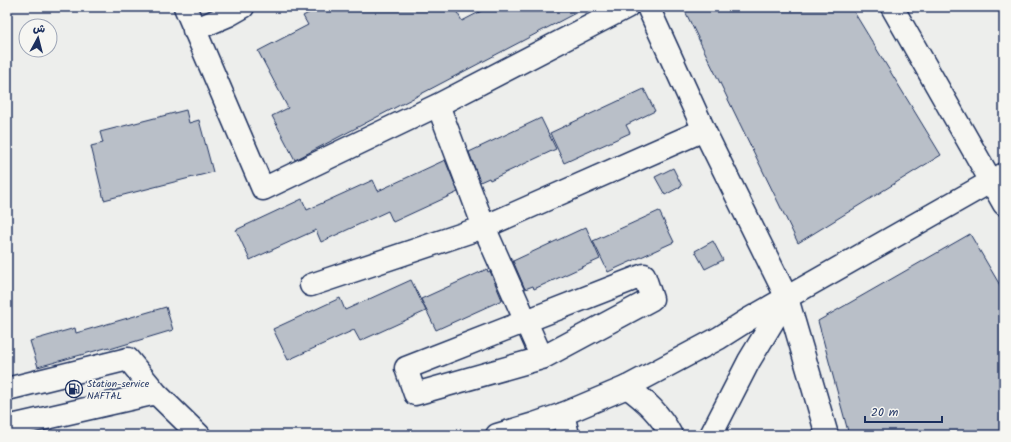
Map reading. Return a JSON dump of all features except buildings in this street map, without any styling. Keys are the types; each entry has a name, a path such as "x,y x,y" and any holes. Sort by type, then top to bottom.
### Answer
{"street":[{"path":"185,7 263,189 438,105 627,7"},
{"path":"648,7 704,130 787,298 827,435"},
{"path":"892,7 998,178 1004,204"},
{"path":"194,30 232,10"},
{"path":"438,105 484,227 542,358"},
{"path":"311,285 484,227 704,130"},
{"path":"497,435 563,414 627,387 719,338 998,178"},
{"path":"644,275 652,299 542,358 415,394 406,368 644,275"},
{"path":"711,435 749,362 787,298"},
{"path":"7,389 128,359 156,393 199,435"},
{"path":"627,387 647,402 664,422 671,435"},
{"path":"7,427 156,393"},
{"path":"563,414 568,435"}],"place":[{"name":"Station-service NAFTAL","path":"74,389"}]}
